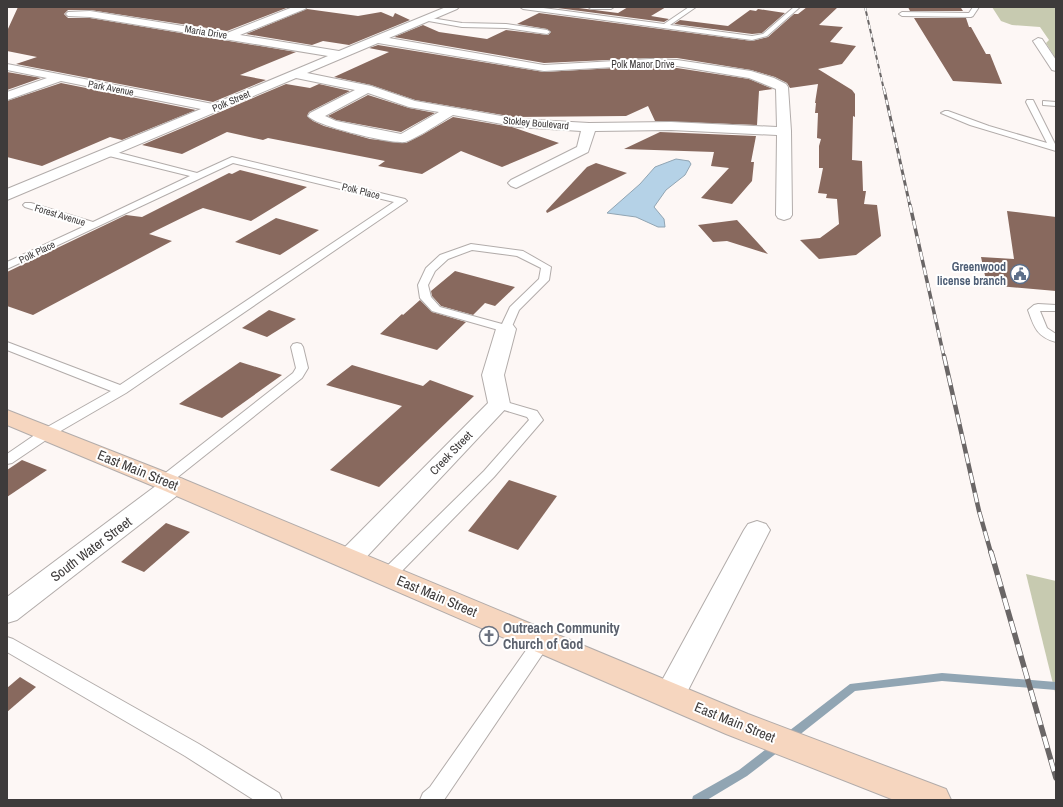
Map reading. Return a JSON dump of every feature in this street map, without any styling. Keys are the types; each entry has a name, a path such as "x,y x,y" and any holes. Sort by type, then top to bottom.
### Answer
{"main road":[{"name":"East Main Street","path":"7,417 169,483 670,696 808,752 934,800"}],"street":[{"path":"229,36 302,7"},
{"name":"Polk Street","path":"11,190 108,153 454,7"},
{"name":"Maria Drive","path":"71,14 90,14 341,55"},
{"name":"Polk Manor Drive","path":"376,40 544,68 650,62 719,69 751,75 770,81 782,87 784,131 784,214"},
{"path":"1038,41 1056,68"},
{"name":"Park Avenue","path":"7,67 215,108"},
{"name":"Stokley Boulevard","path":"294,74 367,89 413,104 449,112 518,123 589,127 671,126 784,131"},
{"path":"7,96 60,78"},
{"path":"367,89 315,116 332,124 391,137 403,138 449,112"},
{"path":"516,183 583,150 589,127"},
{"path":"499,404 493,375 506,329"},
{"name":"Creek Street","path":"349,559 499,404"},
{"name":"South Water Street","path":"7,612 169,483"},
{"path":"670,696 757,530"}],"lane":[{"path":"523,7 752,38 765,35 797,7"},
{"path":"581,15 592,7 611,7"},
{"path":"665,26 693,7"},
{"path":"901,11 971,15 976,7"},
{"path":"425,19 462,25 506,26 547,32"},
{"path":"1030,102 1054,148"},
{"path":"1046,103 1056,104"},
{"path":"945,113 966,122 1054,148"},
{"path":"108,153 199,176"},
{"name":"Polk Place","path":"7,266 232,160 402,201 121,390 46,433 7,460"},
{"name":"Forest Avenue","path":"28,205 93,225"},
{"path":"471,247 519,253 546,267 544,280 514,309 506,329 436,309 426,298 423,285 430,270 444,257 471,247"},
{"path":"1056,308 1038,307 1034,310 1041,330 1048,336 1056,338"},
{"path":"7,346 121,390"},
{"path":"169,483 298,375 302,368 297,347"},
{"path":"388,576 405,557 489,474 536,420 532,414 499,404"},
{"path":"430,800 437,794 542,641"},
{"path":"7,644 192,750 272,800"}],"green space":[{"path":"992,7 1056,7 1056,59 1046,43 1049,40 1040,27 1012,25 1001,21"},
{"path":"1026,574 1056,581 1056,696"}],"water":[{"path":"676,159 689,161 691,164 685,175 666,190 654,207 664,219 665,227 658,227 636,217 607,213 640,184 655,167"}],"building":[{"path":"18,7 289,7 227,31 90,10 68,10 64,14 68,18 90,18 296,52 240,75 266,80 213,102 16,64 37,57 7,51 7,31"},
{"path":"550,7 571,7 618,13 628,7 666,7 651,16 669,19 664,22"},
{"path":"807,7 838,7 819,25 843,27 830,42 856,46 842,64 818,69 852,90 855,94 852,160 862,161 863,191 866,191 864,204 877,205 881,236 856,255 819,259 800,240 820,238 839,224 837,199 826,198 827,194 818,193 823,168 819,168 819,146 821,139 817,138 818,113 815,113 818,84 790,88 787,83 775,77 751,70 677,58 544,63 394,37 423,25 439,32 487,39 506,30 548,35 551,32 547,29 517,24 539,13 752,41 768,37 794,14 798,14"},
{"path":"908,7 961,8 963,11 910,11"},
{"path":"307,9 358,16 381,12 393,17 395,13 410,20 349,45 323,41 312,45 246,34"},
{"path":"758,9 785,13 762,33 752,34 674,24 680,20 728,26 750,10 756,11"},
{"path":"914,18 966,18 969,27 971,27 986,54 990,54 1002,84 953,81"},
{"path":"378,45 544,72 650,66 677,68 749,79 773,89 759,91 757,125 655,121 648,106 626,116 514,117 415,100 371,85 334,77 389,52 369,48"},
{"path":"7,72 41,78 7,90"},
{"path":"61,83 196,110 122,140 110,137 42,166 7,157 7,101"},
{"path":"286,84 310,88 319,84 350,91 309,112 307,116 313,121 324,126 370,139 406,143 453,117 512,127 559,143 502,167 461,151 422,174 378,166 385,161 268,138 263,140 227,132 182,154 142,145"},
{"path":"368,95 409,108 435,113 401,132 336,120 328,116"},
{"path":"660,132 756,136 751,162 754,162 752,181 732,204 701,198 729,168 711,166 714,152 624,149"},
{"path":"596,163 627,173 547,213 546,211 587,167"},
{"path":"240,170 307,187 251,221 203,208 149,234 172,241 33,315 7,306 7,272 126,215 142,217 229,173 232,174"},
{"path":"1007,211 1056,217 1056,291 987,285 981,257 1014,259"},
{"path":"276,218 319,230 280,255 235,242"},
{"path":"737,220 768,254 727,241 713,242 698,225"},
{"path":"455,271 515,287 495,306 485,303 473,315 441,306 432,296 431,291"},
{"path":"420,300 432,312 466,322 437,350 380,334"},
{"path":"269,310 296,319 267,337 242,328"},
{"path":"240,362 282,375 222,418 179,404"},
{"path":"352,365 423,386 430,380 474,396 379,487 330,470 402,406 326,385"},
{"path":"22,460 47,470 7,497 7,470"},
{"path":"509,480 557,496 518,550 468,531"},
{"path":"166,523 190,532 144,572 121,562"},
{"path":"20,677 36,687 7,712 7,688"}],"waterway":[{"path":"789,737 853,687 942,677 1056,686"},
{"path":"697,800 743,773 778,746"}],"railway":[{"path":"865,7 884,90"},
{"path":"884,89 910,206"},
{"path":"910,205 944,357"},
{"path":"944,356 979,511 991,553"},
{"path":"991,552 1056,778"}],"place":[{"name":"Greenwood license branch","path":"1020,274"},
{"name":"Outreach Community Church of God","path":"489,636"}]}
